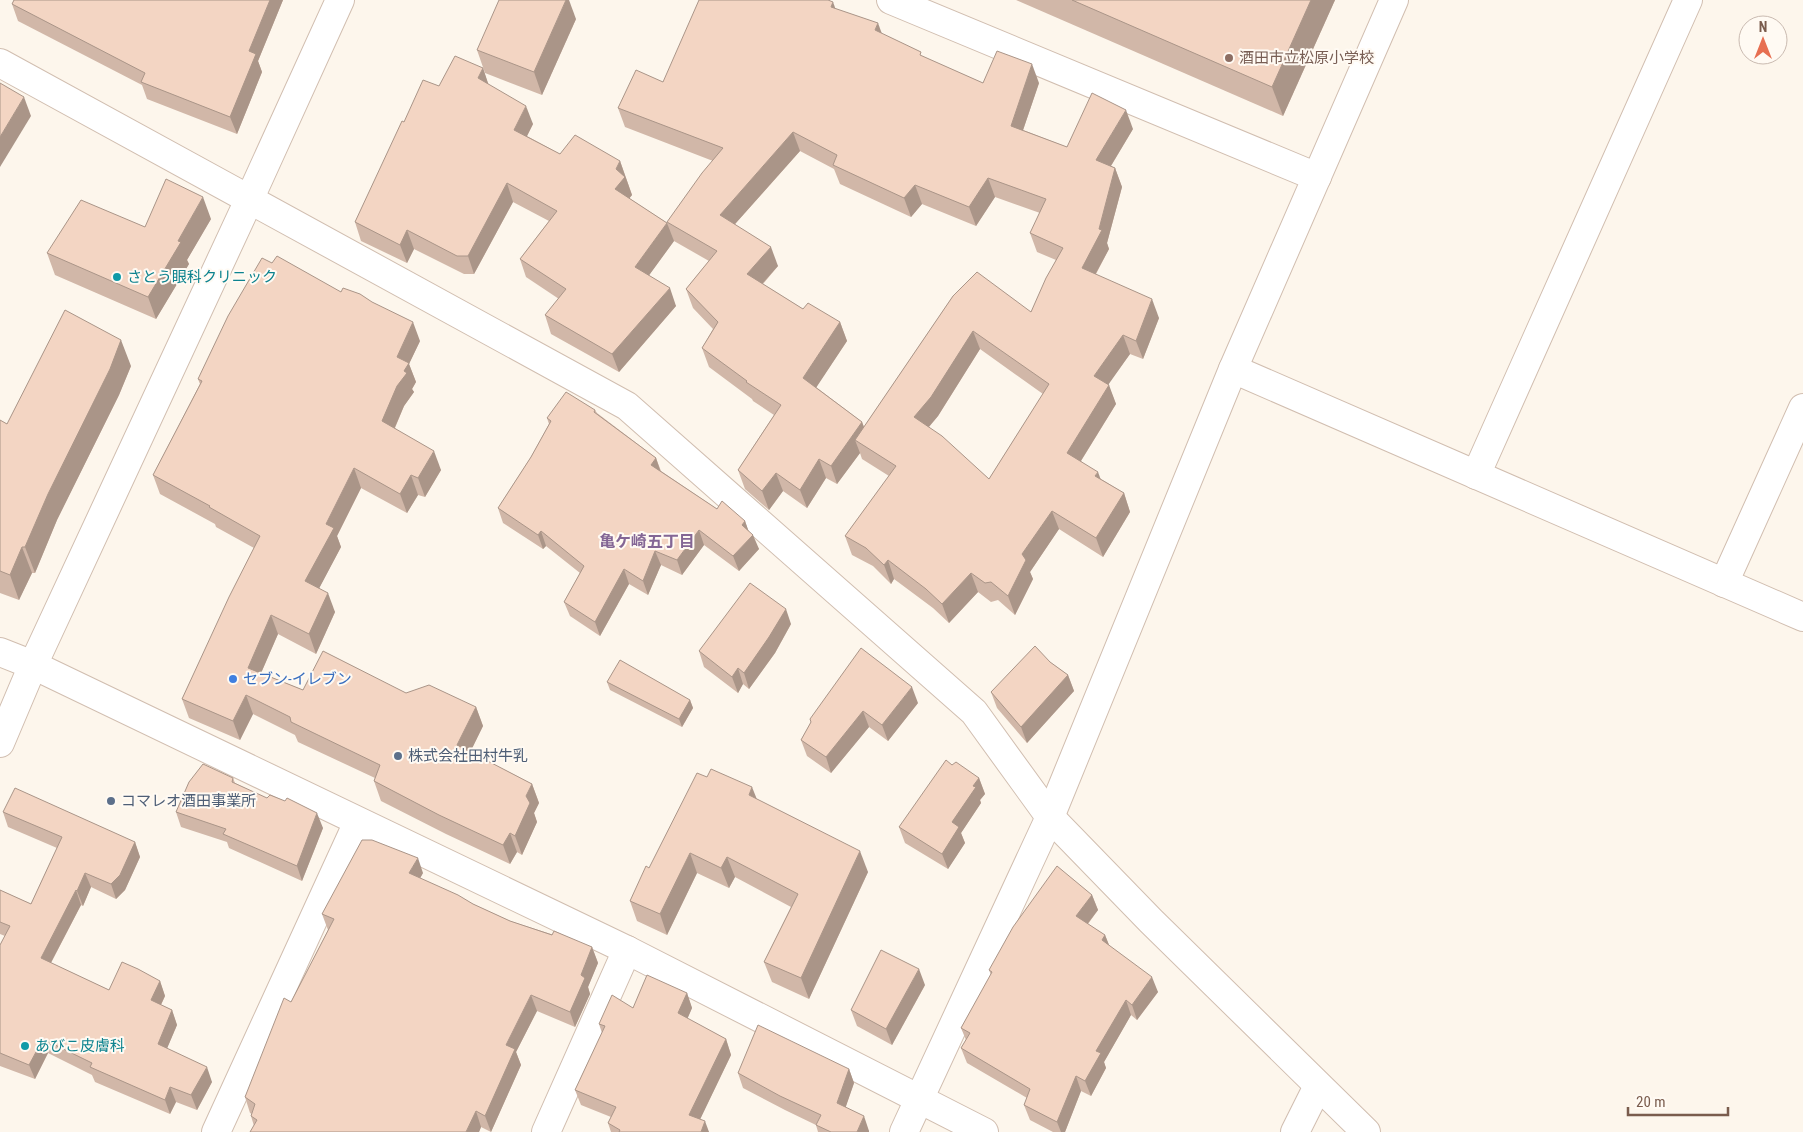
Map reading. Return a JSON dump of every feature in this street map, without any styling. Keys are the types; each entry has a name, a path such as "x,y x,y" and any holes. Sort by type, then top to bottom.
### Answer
{"street":[{"path":"0,743 34,665 340,0"},
{"path":"891,0 1317,177"},
{"path":"904,1132 1050,817 1232,370 1394,0"},
{"path":"1476,475 1688,0"},
{"path":"0,63 627,406 974,712 1050,817 1150,921 1366,1132"},
{"path":"1232,370 1803,617"},
{"path":"1724,583 1803,408"},
{"path":"0,652 34,665 627,950 984,1132"},
{"path":"216,1132 358,822"},
{"path":"546,1132 627,950"},
{"path":"1295,1132 1318,1086"}],"building":[{"path":"14,0 270,0 249,51 256,54 230,117 141,82 145,73 12,4"},
{"path":"499,0 566,0 534,72 477,50"},
{"path":"699,0 828,0 833,2 831,7 878,23 875,30 921,52 920,55 983,83 997,51 1032,64 1011,126 1067,147 1092,93 1126,110 1096,160 1115,168 1099,229 1102,230 1082,268 1152,299 1136,341 1123,335 1094,376 1109,385 1067,453 1098,472 1095,476 1124,493 1096,538 1052,511 1022,554 1026,560 1008,596 991,582 985,583 971,573 942,604 926,589 888,560 884,565 866,548 845,536 896,466 855,440 953,296 977,272 1031,312 1046,278 1063,248 1030,233 1046,199 988,178 969,207 915,185 904,198 833,165 837,155 793,132 720,215 771,247 747,274 803,309 808,303 840,322 803,378 862,422 831,466 819,459 800,490 776,473 762,491 738,470 781,405 746,382 702,348 718,322 686,289 717,251 667,222 702,173 723,148 618,108 636,70 663,82","holes":["973,331 1049,384 989,479 942,436 914,417 931,397"]},
{"path":"1072,0 1311,0 1272,87"},
{"path":"455,56 483,68 478,78 526,106 514,130 560,154 575,135 620,161 616,169 625,177 615,189 667,223 635,267 670,288 612,354 545,315 566,289 520,259 557,211 507,183 468,256 457,256 407,230 400,245 355,222 423,80 439,86"},
{"path":"0,83 24,97 0,137"},
{"path":"166,179 203,197 178,241 181,242 148,297 47,253 81,200 145,227"},
{"path":"277,256 341,292 343,288 360,294 413,322 397,357 409,363 404,371 407,373 397,386 382,421 434,451 418,478 411,475 400,494 354,468 326,524 334,528 305,581 328,593 309,634 271,615 248,668 303,690 323,651 406,693 429,685 476,707 457,745 532,784 526,796 530,803 515,836 510,833 503,845 439,815 374,781 380,765 291,722 290,717 246,695 233,721 182,699 229,597 260,536 153,475 202,381 198,379 228,316 262,258 272,263"},
{"path":"65,310 121,340 110,369 10,575 0,571 0,420 7,424"},
{"path":"566,392 595,410 594,412 656,458 651,465 717,509 722,501 745,521 742,525 753,535 733,556 699,530 677,560 655,551 643,581 624,569 595,622 564,602 584,566 541,531 538,535 498,508 531,457 551,421 547,418"},
{"path":"750,583 786,609 744,673 738,668 732,677 699,651"},
{"path":"1035,646 1050,662 1068,675 1021,727 991,692"},
{"path":"861,648 912,687 882,725 863,711 826,757 801,740 811,722 810,719"},
{"path":"620,660 690,700 679,719 607,682"},
{"path":"946,760 952,765 956,762 979,778 973,786 976,787 952,822 959,827 942,854 899,827"},
{"path":"203,764 233,778 232,782 267,798 270,795 285,801 287,798 317,813 297,866 223,834 226,829 176,812 189,782"},
{"path":"711,769 752,787 749,795 860,851 801,978 764,962 798,894 727,857 721,868 690,853 660,914 630,901 646,866 649,868 697,773 707,777"},
{"path":"15,788 135,842 120,875 111,884 85,873 41,958 109,990 122,962 160,981 151,1000 172,1010 158,1044 207,1067 191,1095 170,1087 165,1100 90,1067 92,1063 43,1039 29,1065 0,1053 0,945 10,926 0,922 0,890 31,904 62,837 3,812"},
{"path":"362,840 372,840 418,858 409,873 458,895 473,904 510,921 552,935 554,931 592,947 581,975 585,978 570,1012 531,995 506,1045 515,1049 485,1116 476,1111 466,1132 250,1132 257,1120 251,1116 255,1104 245,1097 284,998 291,1002 334,919 322,914"},
{"path":"1057,866 1092,895 1076,916 1105,935 1102,940 1152,977 1132,1005 1126,1000 1096,1051 1101,1053 1085,1081 1076,1076 1057,1122 1024,1105 1030,1089 961,1048 970,1033 961,1028 992,972 989,970 1013,927"},
{"path":"881,950 919,969 886,1029 851,1010"},
{"path":"647,975 687,993 678,1013 726,1039 689,1115 705,1121 701,1132 619,1132 620,1130 608,1123 616,1107 575,1090 605,1026 599,1024 612,995 633,1008"},
{"path":"758,1025 849,1069 837,1103 864,1116 857,1132 831,1132 816,1125 821,1115 780,1096 738,1073"}],"place":[{"name":"酒田市立松原小学校","path":"1229,58"},
{"name":"さとう眼科クリニック","path":"117,277"},
{"name":"セブン-イレブン","path":"233,679"},
{"name":"株式会社田村牛乳","path":"398,756"},
{"name":"コマレオ酒田事業所","path":"111,801"},
{"name":"あびこ皮膚科","path":"25,1046"}],"district":[{"name":"亀ケ崎五丁目","path":"647,541"}]}
